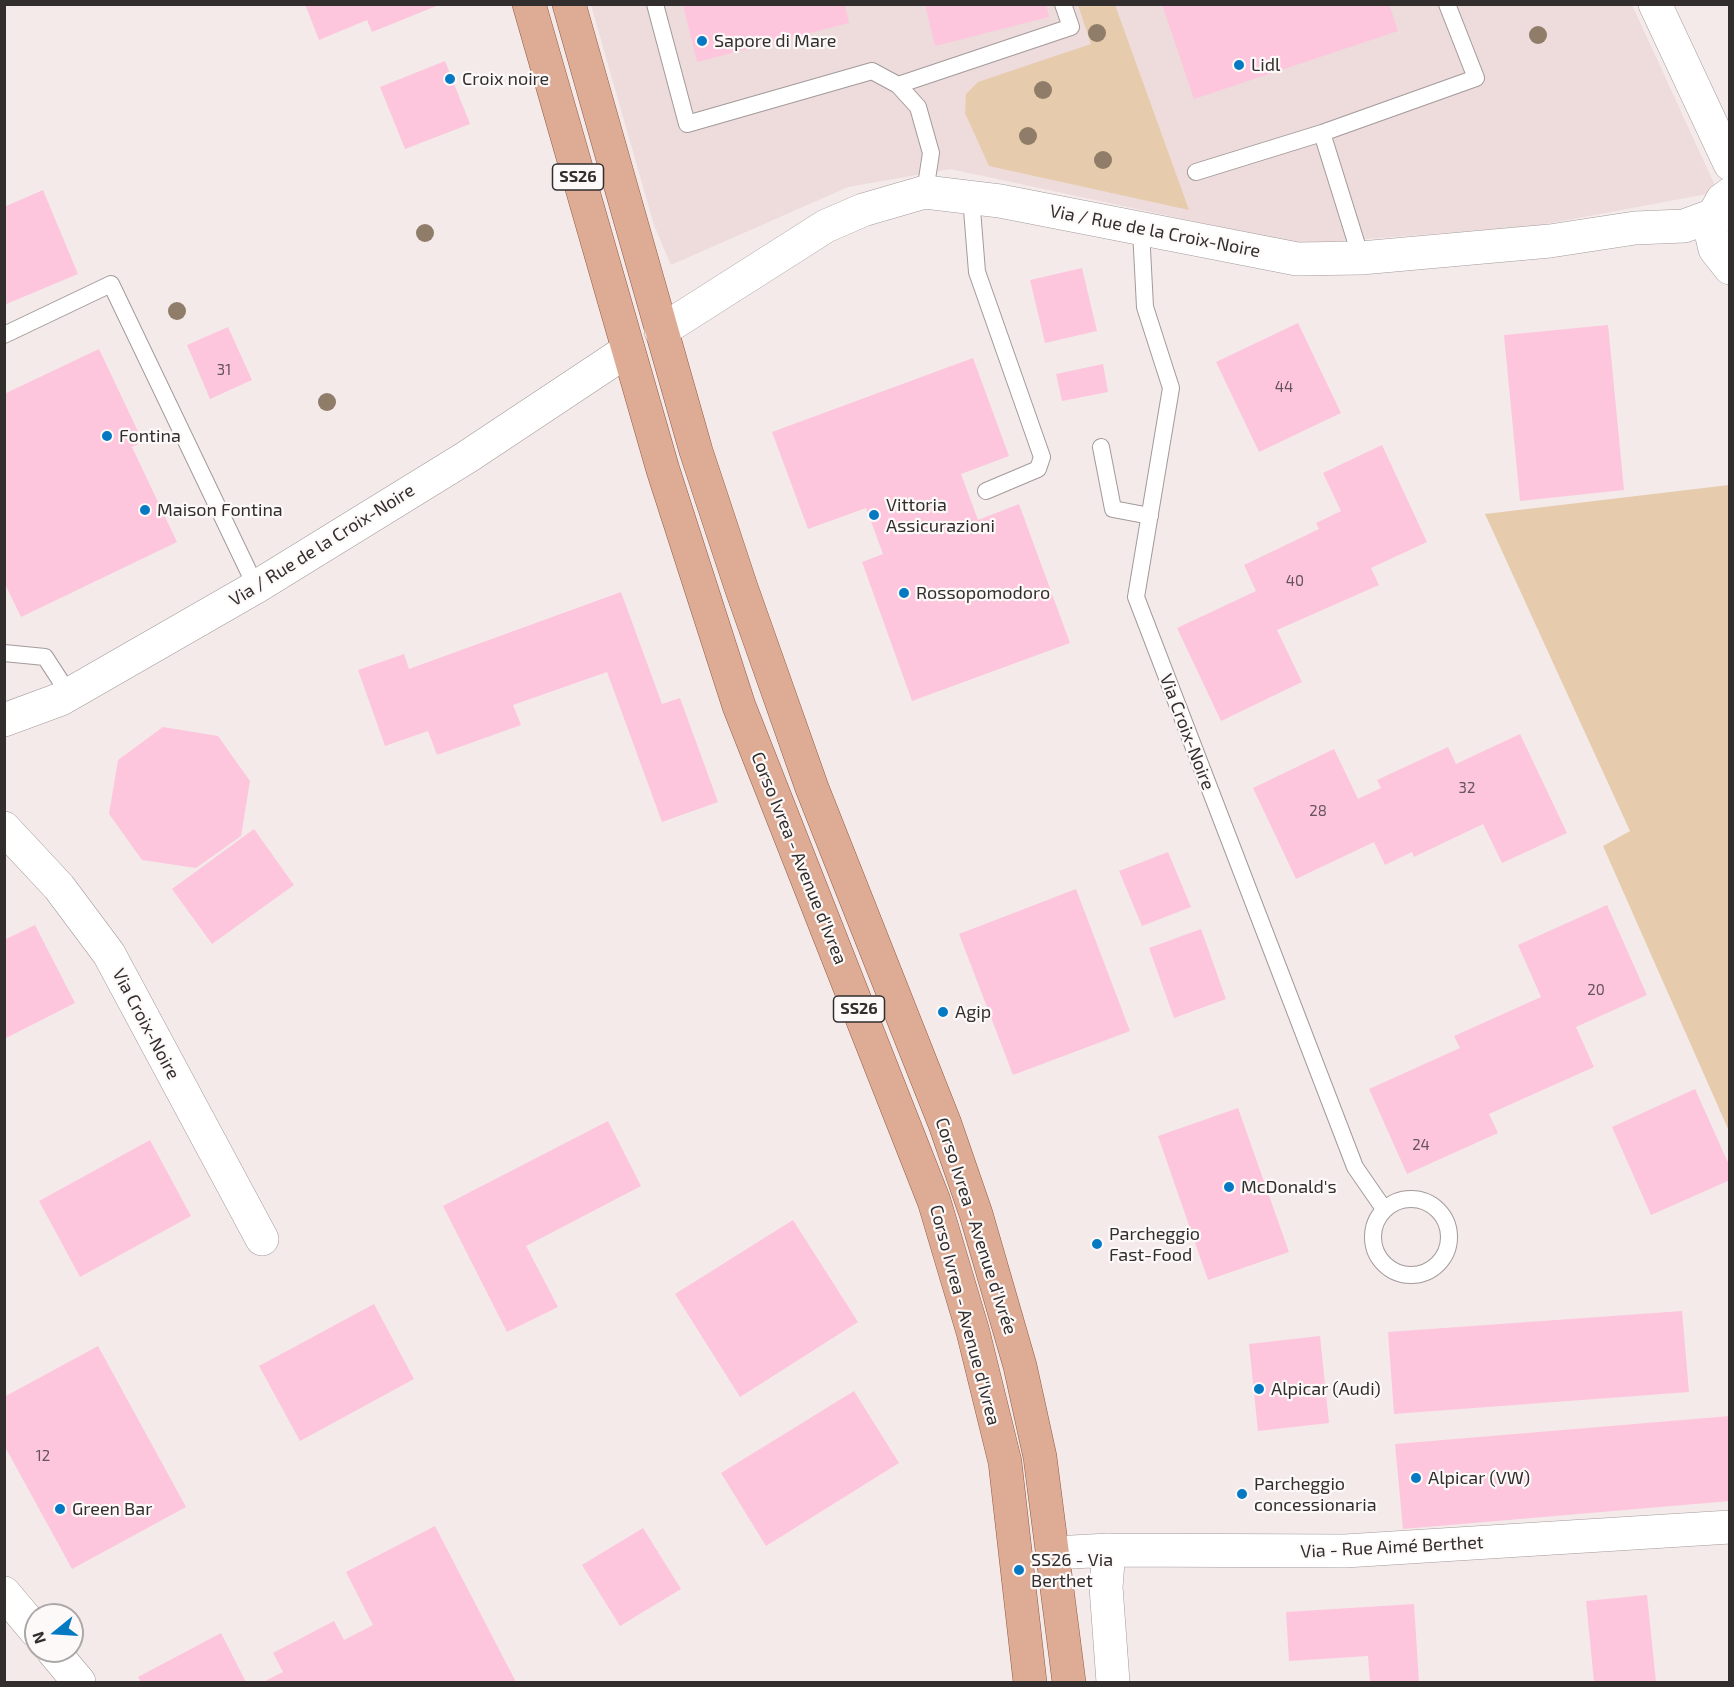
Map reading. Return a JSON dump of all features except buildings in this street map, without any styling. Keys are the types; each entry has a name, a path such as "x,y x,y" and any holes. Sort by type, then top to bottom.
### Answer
{"main road":[{"name":"SS26","path":"529,4 628,350"},
{"name":"SS26","path":"569,4 662,331"},
{"name":"Corso Ivrea - Avenue d'Ivrée","path":"662,331 696,451 812,788 945,1124 968,1190 1020,1366 1040,1457 1069,1683"},
{"name":"Corso Ivrea - Avenue d'Ivrea","path":"628,350 663,470 739,706 934,1201 973,1332 1005,1462 1030,1683"}],"street":[{"path":"1655,4 1718,193 1722,259"},
{"name":"Via / Rue de la Croix-Noire","path":"4,720 69,694 256,587 467,457 628,350 662,331 826,226 863,210 925,192 1000,201 1297,259 1361,258 1550,241 1635,228 1718,193"},
{"name":"Via Croix-Noire","path":"4,828 59,887 108,954 262,1239"},
{"name":"Via - Rue Aimé Berthet","path":"1054,1553 1109,1550 1345,1551 1730,1527"},
{"path":"1109,1550 1106,1587 1113,1683"},
{"path":"4,1593 24,1617"},
{"path":"63,1663 79,1683"}],"lane":[{"path":"655,4 687,124 872,71 898,85 918,107 931,153 925,192"},
{"path":"898,85 1071,27 1063,4"},
{"path":"1196,172 1322,133 1476,78 1447,4"},
{"path":"1322,133 1361,258"},
{"path":"971,197 977,272 1042,457 1038,469 986,491"},
{"name":"Via Croix-Noire","path":"1141,230 1145,307 1171,388 1136,597 1355,1167 1384,1209"},
{"path":"4,335 111,284 256,587"},
{"path":"1101,447 1113,509 1150,516"},
{"path":"4,652 45,657 69,694"},
{"path":"1408,1198 1425,1201 1440,1211 1448,1226 1449,1243 1442,1259 1430,1271 1413,1276 1396,1273 1382,1263 1373,1248 1372,1230 1379,1214 1384,1209 1392,1203 1408,1198"}],"shaded area":[{"path":"591,5 1632,5 1718,192 1535,226 1301,244 950,169 848,187 671,265 654,225"},
{"path":"1078,5 1115,5 1189,210 989,166 965,113 966,94 978,82 1091,44"},
{"path":"1730,485 1729,1131 1603,846 1630,831 1485,514"}],"place":[{"name":"Sapore di Mare","path":"702,41"},
{"name":"Lidl","path":"1239,65"},
{"name":"Croix noire","path":"450,79"},
{"name":"Fontina","path":"107,436"},
{"name":"Maison Fontina","path":"145,510"},
{"name":"Vittoria Assicurazioni","path":"874,515"},
{"name":"Rossopomodoro","path":"904,593"},
{"name":"Agip","path":"943,1012"},
{"name":"McDonald's","path":"1229,1187"},
{"name":"Parcheggio Fast-Food","path":"1097,1244"},
{"name":"Alpicar (Audi)","path":"1259,1389"},
{"name":"Alpicar (VW)","path":"1416,1478"},
{"name":"Parcheggio concessionaria","path":"1242,1494"},
{"name":"Green Bar","path":"60,1509"},
{"name":"SS26 - Via Berthet","path":"1019,1570"}]}
